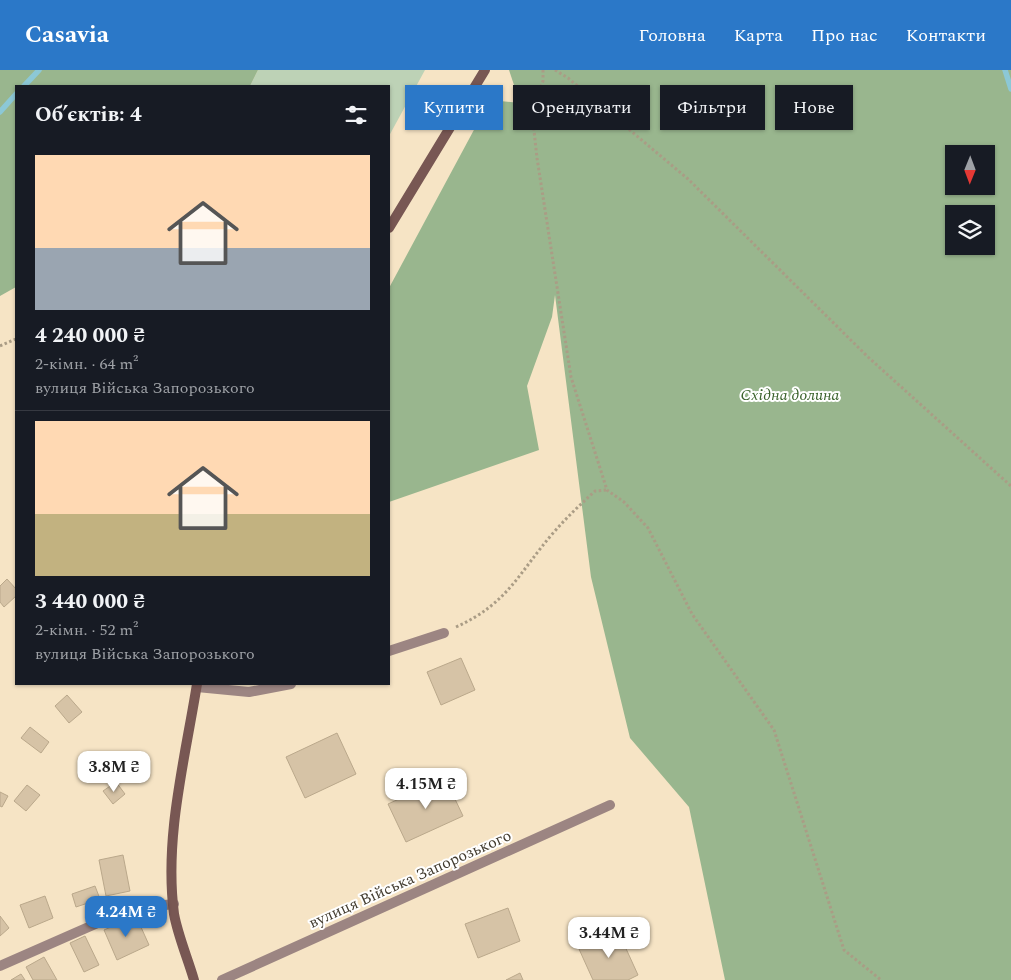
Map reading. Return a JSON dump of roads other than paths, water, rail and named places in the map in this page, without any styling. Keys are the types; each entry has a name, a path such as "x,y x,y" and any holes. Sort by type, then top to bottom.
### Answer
{"street":[{"path":"390,226 485,70"},
{"path":"390,651 444,633"},
{"path":"194,980 175,916 170,863 197,685 250,692 286,685"},
{"name":"вулиця Війська Запорозького","path":"222,980 610,805"},
{"path":"0,966 108,918 139,908 174,904"}],"waterway":[{"path":"25,85 39,70"},
{"path":"1005,70 1011,89"},
{"path":"0,112 15,95"}],"park label":[{"name":"Східна долина","path":"790,395"}]}
